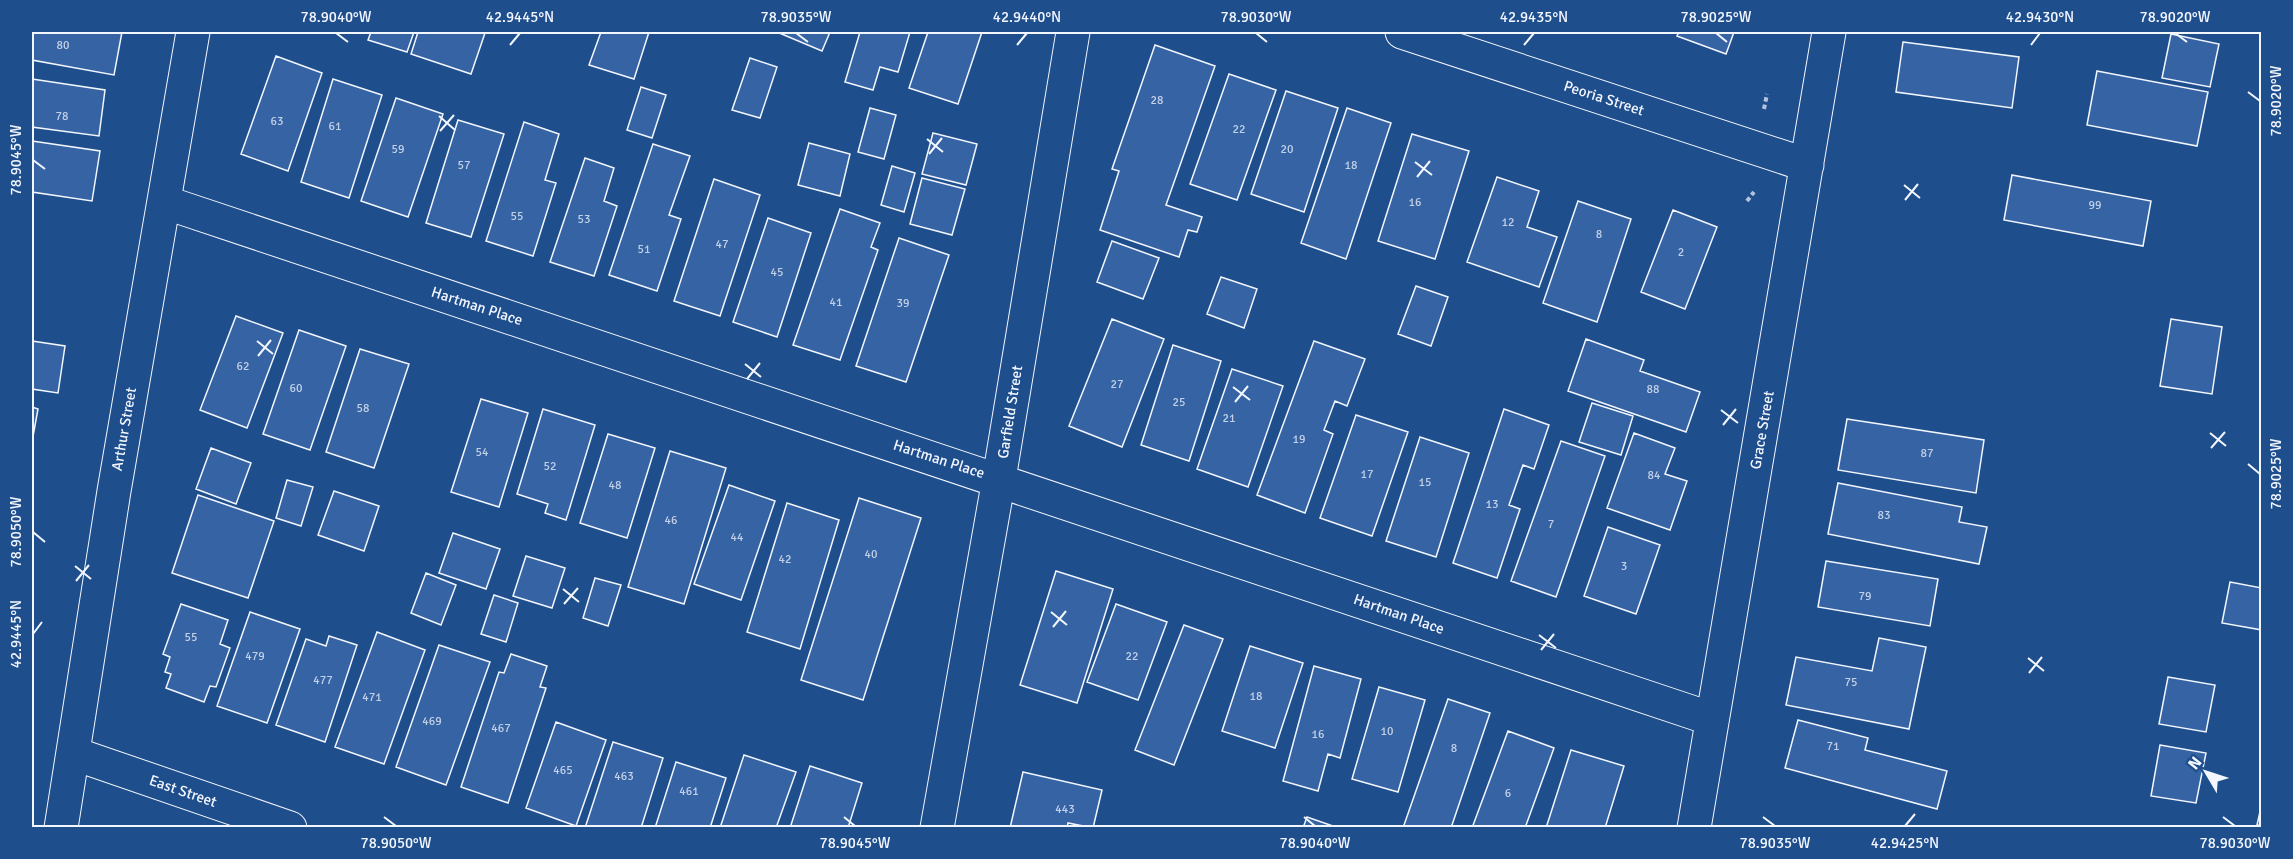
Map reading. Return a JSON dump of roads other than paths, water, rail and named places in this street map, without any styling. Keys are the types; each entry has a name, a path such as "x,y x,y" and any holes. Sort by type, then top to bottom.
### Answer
{"street":[{"name":"Arthur Street","path":"61,828 75,754 114,491 193,32"},
{"name":"Garfield Street","path":"937,828 999,479 1073,32"},
{"name":"Peoria Street","path":"1402,32 1807,165"},
{"name":"Grace Street","path":"1694,828 1829,32"},
{"name":"Hartman Place","path":"164,202 1712,718"},
{"name":"East Street","path":"75,754 290,828"}]}
